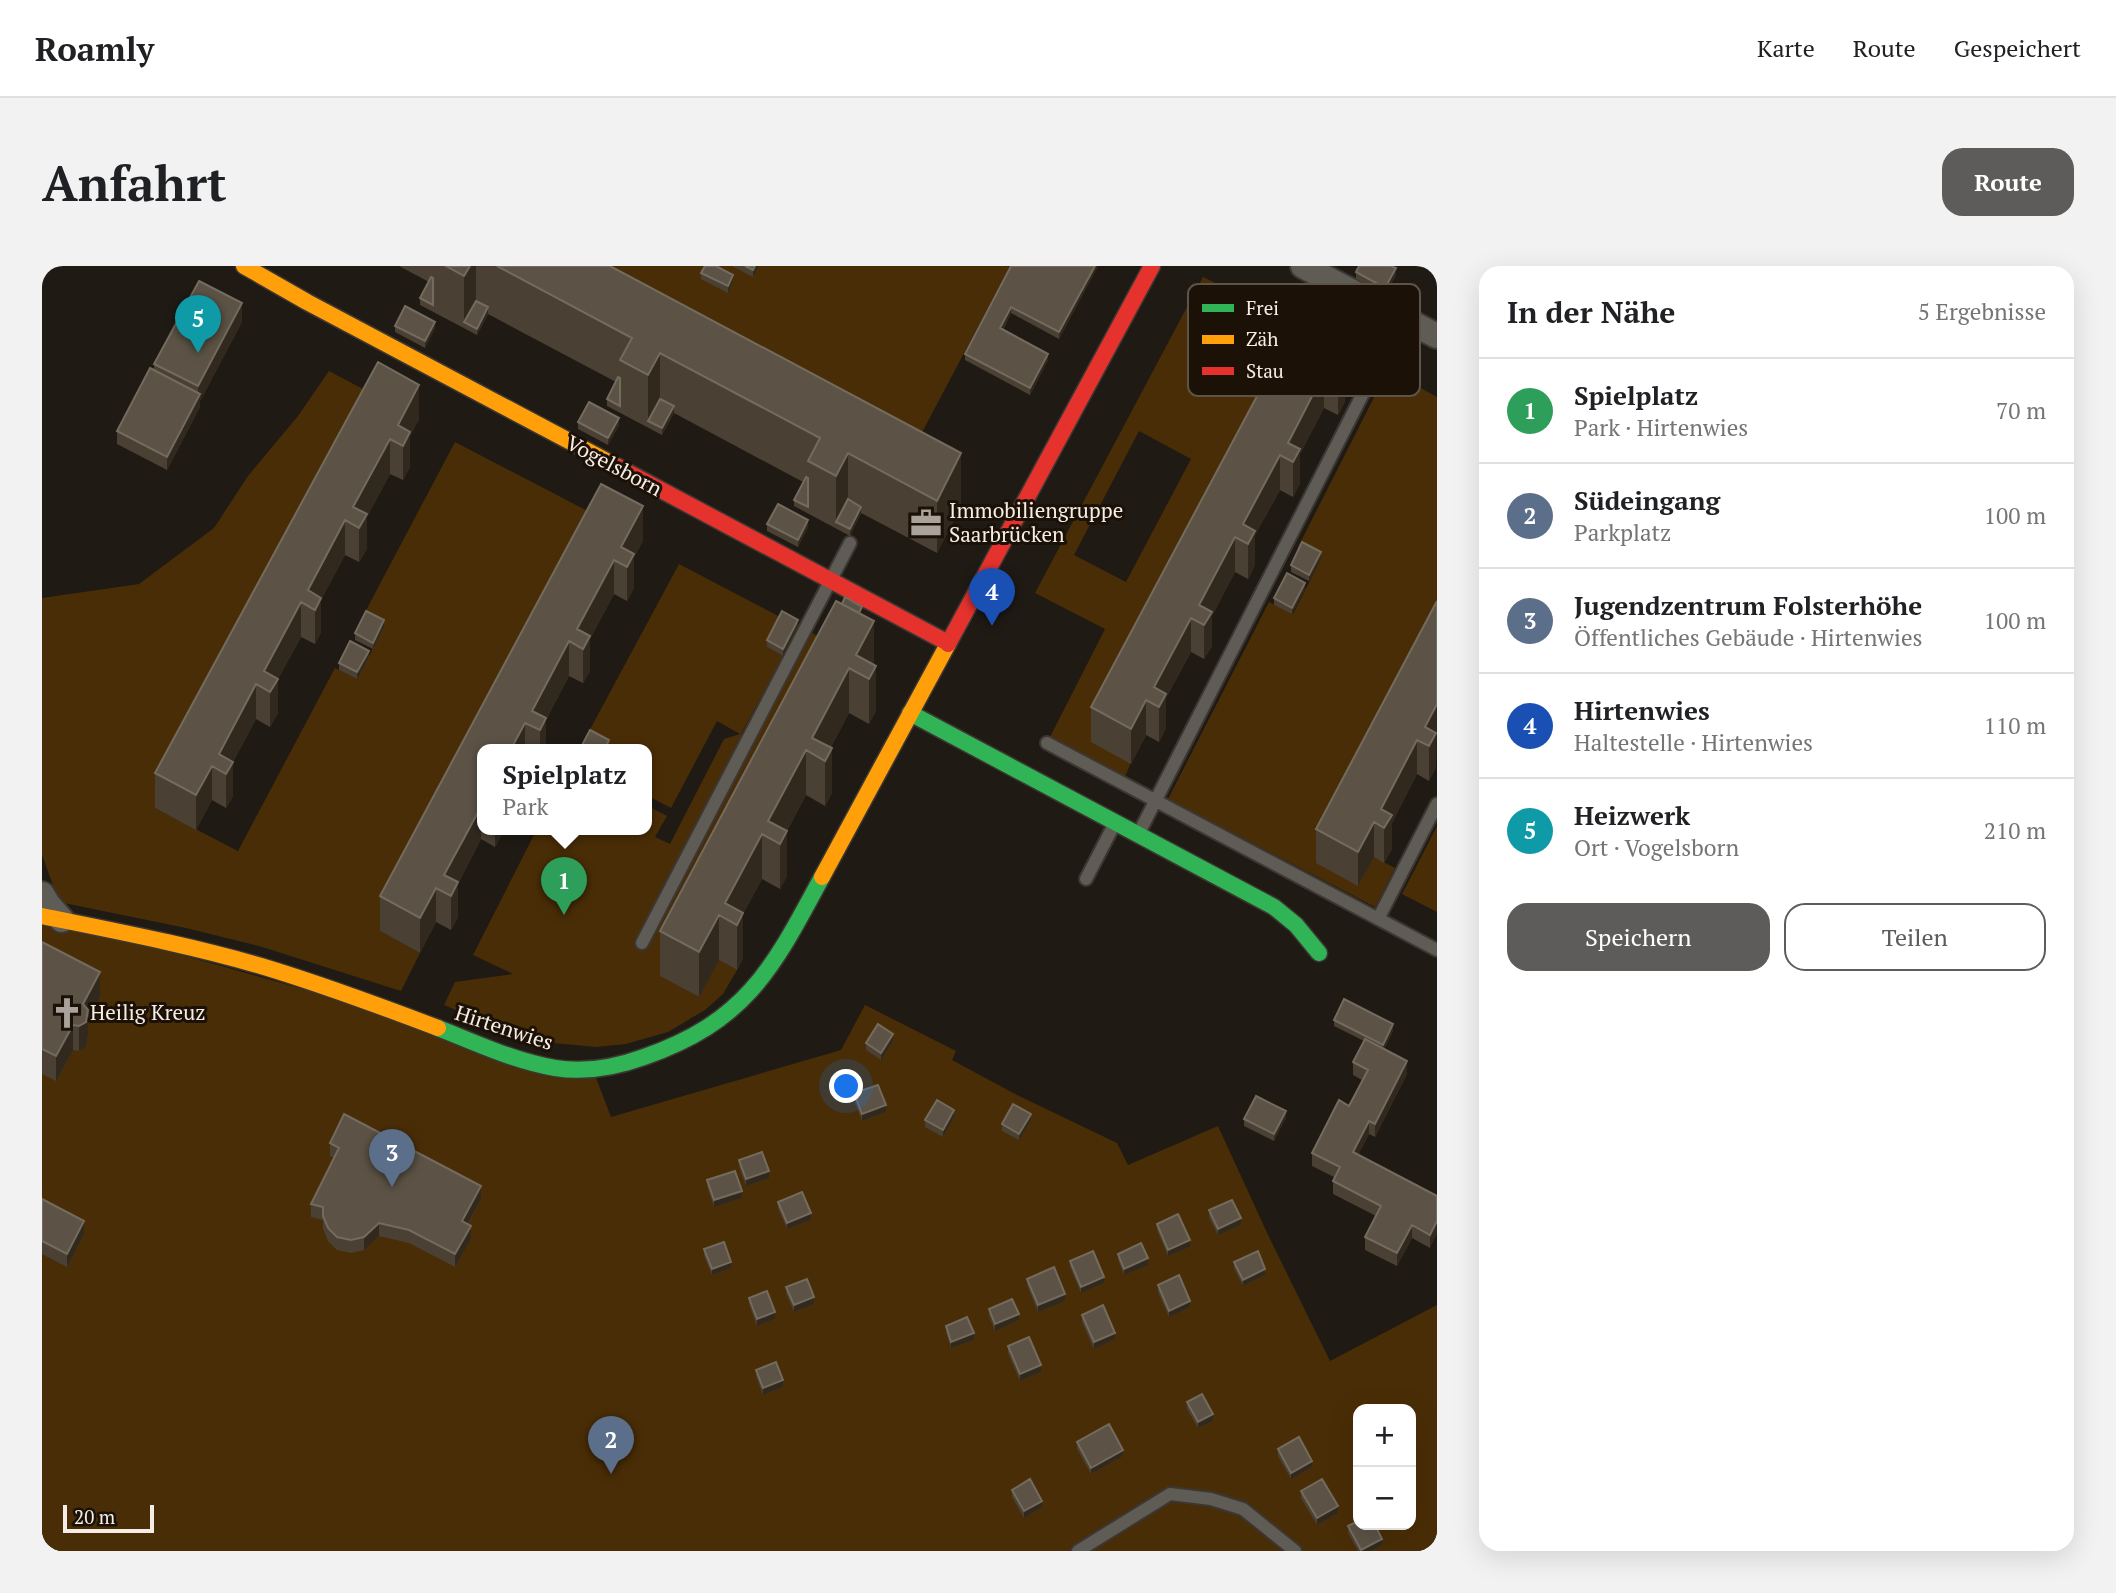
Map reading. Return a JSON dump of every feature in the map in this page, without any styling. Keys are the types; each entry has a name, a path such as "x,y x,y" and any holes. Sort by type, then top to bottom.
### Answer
{"street":[{"name":"Vogelsborn","path":"244,266 277,277 948,643"},
{"name":"Hirtenwies","path":"52,918 198,948 266,968 388,1009 536,1064 593,1070 619,1066 666,1051 719,1023 756,986 783,949 1152,266"},
{"path":"1303,266 1338,284"},
{"path":"1420,327 1437,336"},
{"path":"910,713 1274,907 1296,925 1318,953"},
{"path":"42,894 52,918"}],"lane":[{"path":"1138,834 1362,396"},
{"path":"642,943 850,543"},
{"path":"1047,743 1437,950"},
{"path":"1378,919 1437,804"},
{"path":"1086,879 1115,822"},
{"path":"1078,1551 1170,1494 1211,1499 1243,1509 1295,1551"}],"shaded area":[{"path":"599,266 1010,266 918,440"},
{"path":"1203,277 1217,284 1199,284"},
{"path":"1188,305 1188,396 1284,396 1125,777 1050,737 1105,629 1035,593","holes":["1139,431 1191,459 1126,582 1074,555"]},
{"path":"329,371 378,397 155,808 238,851 335,668 357,679 384,627 363,616 455,442 601,518 480,744 477,744 477,750 380,931 420,953 401,991 259,946 59,902 42,855 42,598 139,584 214,528 248,476 298,416"},
{"path":"1420,388 1437,397 1437,635 1374,857 1395,868 1375,907 1168,799 1269,602 1293,614 1321,559 1298,547 1375,396 1420,396"},
{"path":"679,564 782,618 767,647 783,656 741,734 755,740 812,633 836,646 661,976 699,997 719,960 737,970 723,994 705,1010 668,1032 626,1044 596,1047 543,1042 505,1031 444,1005 455,982 513,974 473,955 534,835 652,835 652,808 667,816 655,837 670,844 724,739 740,734 717,721 671,808 652,798 652,744 604,744 587,735"},
{"path":"1437,826 1437,912 1402,894"},
{"path":"42,916 593,1070 611,1117 841,1050 865,1005 956,1051 952,1060 1117,1143 1128,1165 1218,1126 1330,1361 1437,1305 1437,1551 42,1551"}],"building":[{"path":"446,266 470,266 464,276"},
{"path":"497,266 610,266 961,453 937,501 848,453 836,476 808,461 820,438 660,353 648,375 620,360 632,338"},
{"path":"705,266 716,266 733,275 728,286 701,273"},
{"path":"1011,266 1095,266 1059,332 1011,307 1000,328 1048,354 1030,388 965,354"},
{"path":"1359,266 1396,268 1387,284 1378,284 1356,272"},
{"path":"431,277 433,278 433,305 420,298"},
{"path":"199,281 242,303 198,386 154,364"},
{"path":"476,301 488,307 477,329 464,322"},
{"path":"405,306 435,322 425,341 395,326"},
{"path":"378,362 419,385 398,425 410,432 403,446 390,439 353,507 367,514 359,528 345,520 308,590 321,598 315,610 301,602 264,671 278,679 270,692 256,684 219,754 233,762 226,774 212,766 196,795 155,773"},
{"path":"150,368 200,394 167,457 117,431"},
{"path":"618,377 620,378 620,406 607,399"},
{"path":"1257,396 1312,396 1288,443 1300,449 1293,462 1280,455 1243,524 1255,531 1248,544 1235,537 1199,605 1212,612 1204,625 1191,618 1154,687 1166,694 1159,707 1146,700 1131,729 1091,707"},
{"path":"660,399 674,406 662,428 648,421"},
{"path":"589,402 619,418 608,438 578,422"},
{"path":"806,477 808,478 808,507 794,500"},
{"path":"601,484 643,506 621,547 634,554 627,567 614,560 577,629 590,636 583,649 569,641 532,711 546,718 540,730 525,723 514,744 477,744 477,814 444,875 458,882 451,896 436,888 420,918 380,896"},
{"path":"848,499 861,507 850,529 836,522"},
{"path":"778,504 808,520 798,540 767,524"},
{"path":"1302,542 1321,552 1309,575 1291,565"},
{"path":"1287,573 1305,583 1292,608 1274,598"},
{"path":"845,597 862,607 859,613 842,604"},
{"path":"836,601 874,621 856,655 876,666 869,679 849,668 812,738 832,748 825,761 806,750 768,821 787,831 780,844 762,834 725,903 743,913 737,925 719,915 699,952 660,931"},
{"path":"1437,601 1437,704 1425,727 1436,733 1429,746 1417,740 1381,809 1392,815 1384,828 1374,822 1358,852 1316,829"},
{"path":"366,611 384,620 373,643 355,633"},
{"path":"782,611 798,620 783,649 767,640"},
{"path":"350,641 369,651 357,672 339,663"},
{"path":"590,730 609,740 607,744 583,744"},
{"name":"Heilig Kreuz","path":"42,942 100,972 83,1004 88,1010 86,1022 79,1026 73,1025 56,1056 42,1049"},
{"path":"1344,999 1393,1024 1383,1045 1334,1020"},
{"path":"878,1024 893,1034 881,1053 866,1043"},
{"path":"1365,1039 1407,1061 1375,1124 1369,1121 1353,1152 1437,1196 1437,1221 1430,1235 1412,1225 1397,1253 1365,1237 1381,1206 1333,1181 1340,1167 1312,1153 1339,1100 1349,1106 1368,1070 1353,1062"},
{"path":"878,1085 886,1105 862,1114 854,1093"},
{"path":"1256,1096 1286,1111 1274,1134 1244,1119"},
{"path":"937,1100 954,1110 943,1130 925,1120"},
{"path":"1013,1104 1031,1114 1019,1134 1002,1124"},
{"path":"344,1114 481,1186 462,1221 471,1226 455,1254 409,1230 379,1223 364,1237 351,1240 337,1237 328,1228 323,1207 311,1204 339,1148 330,1143"},
{"path":"762,1152 769,1171 746,1179 739,1160"},
{"path":"735,1171 742,1191 714,1200 707,1180"},
{"path":"802,1192 811,1213 787,1223 778,1202"},
{"path":"42,1199 84,1221 67,1254 42,1241"},
{"path":"1232,1200 1241,1218 1218,1229 1209,1210"},
{"path":"1178,1214 1190,1240 1168,1250 1157,1224"},
{"path":"724,1242 731,1262 712,1269 704,1249"},
{"path":"1141,1243 1148,1258 1124,1269 1118,1254"},
{"path":"1093,1251 1104,1277 1081,1287 1070,1261"},
{"path":"1258,1251 1265,1269 1243,1280 1234,1262"},
{"path":"1054,1267 1065,1294 1038,1305 1027,1279"},
{"path":"1179,1275 1190,1301 1169,1311 1158,1285"},
{"path":"807,1279 814,1297 794,1305 786,1287"},
{"path":"767,1291 775,1312 757,1319 749,1298"},
{"path":"1012,1299 1019,1314 995,1324 989,1309"},
{"path":"1103,1305 1115,1333 1094,1342 1082,1315"},
{"path":"967,1317 974,1333 951,1342 946,1326"},
{"path":"1029,1337 1041,1365 1020,1374 1008,1346"},
{"path":"776,1362 783,1380 763,1388 756,1370"},
{"path":"1202,1394 1213,1414 1198,1422 1187,1402"},
{"path":"1109,1424 1123,1450 1091,1468 1077,1442"},
{"path":"1299,1437 1312,1461 1291,1473 1278,1449"},
{"path":"1030,1479 1042,1501 1024,1511 1012,1490"},
{"path":"1322,1479 1338,1506 1317,1518 1301,1491"},
{"path":"1353,1524 1353,1530 1378,1530 1382,1539 1361,1550 1348,1526"}],"traffic: fast":[{"path":"910,713 1274,907 1296,925 1319,953"},
{"path":"438,1028 510,1056 555,1068 600,1068 644,1057 679,1043 708,1026 733,1008 753,988 788,938 822,877"}],"traffic: slow":[{"path":"244,266 618,467"},
{"path":"822,877 948,644"},
{"path":"42,916 234,958 328,988 438,1028"}],"traffic: jam":[{"path":"948,644 1152,266"},
{"path":"618,467 948,643"}],"place":[{"name":"Heizwerk","path":"198,353"},
{"name":"Immobiliengruppe Saarbrücken","path":"926,523"},
{"name":"Hirtenwies","path":"992,626"},
{"name":"Spielplatz","path":"564,915"},
{"name":"Heilig Kreuz","path":"67,1013"},
{"name":"Jugendzentrum Folsterhöhe","path":"392,1187"},
{"name":"Südeingang","path":"611,1474"}]}
